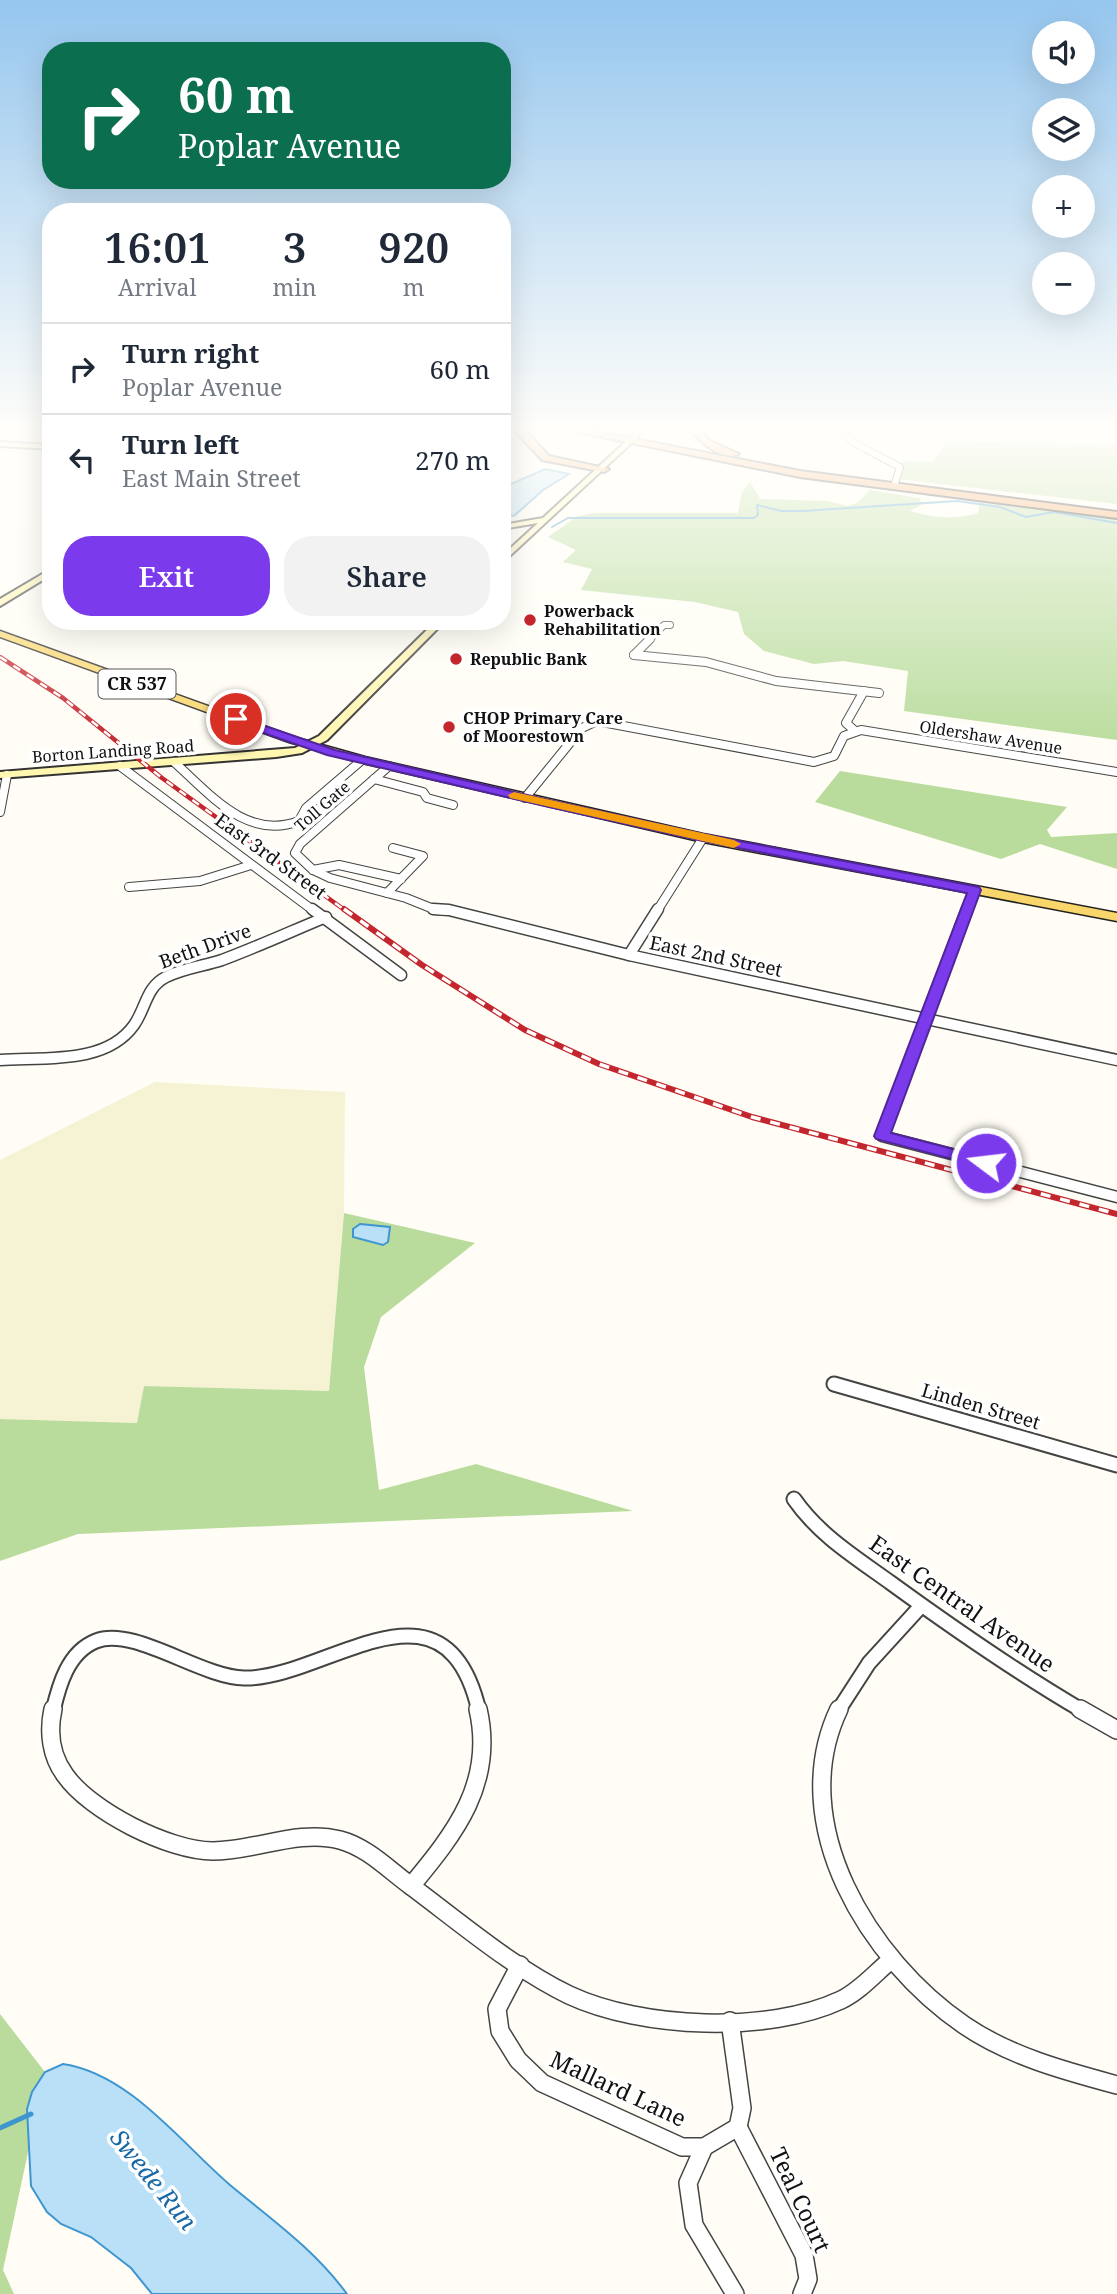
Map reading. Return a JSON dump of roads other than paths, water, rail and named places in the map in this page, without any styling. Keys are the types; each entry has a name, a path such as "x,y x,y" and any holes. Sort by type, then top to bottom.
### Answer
{"main road":[{"path":"511,552 526,538"},
{"path":"0,603 42,577"},
{"path":"311,746 323,738 432,630"},
{"name":"CR 537","path":"0,634 311,746 362,760 703,838 1117,917"},
{"name":"Borton Landing Road","path":"4,775 276,754 311,746"}],"street":[{"path":"670,625 664,625 634,655 706,662 770,680 879,693"},
{"path":"858,731 846,722 864,691"},
{"path":"525,798 582,728 597,721 806,762 821,762 834,756 844,736 858,731"},
{"name":"Oldershaw Avenue","path":"858,731 1117,772"},
{"path":"174,762 244,820 258,828 272,829 299,821 306,808 362,760"},
{"name":"East 3rd Street","path":"120,766 401,975"},
{"name":"Toll Gate","path":"313,870 297,856 297,848 389,766"},
{"path":"0,812 4,775"},
{"path":"374,779 423,792 427,798 453,805"},
{"path":"629,955 703,838"},
{"path":"387,893 423,856 393,848"},
{"path":"313,870 339,864 401,879"},
{"path":"129,887 200,881 251,865"},
{"name":"East 2nd Street","path":"313,870 330,878 387,893 436,910 449,910 629,955 1117,1060"},
{"path":"974,890 882,1136 1117,1197"},
{"name":"Beth Drive","path":"0,1060 85,1052 110,1045 134,1026 146,996 158,982 231,957 326,917"},
{"name":"Linden Street","path":"834,1384 1117,1465"},
{"name":"East Central Avenue","path":"794,1499 822,1533 921,1606 1039,1687 1117,1730"},
{"path":"921,1606 849,1689 829,1731 822,1779 825,1833 843,1882 862,1919 891,1960 924,1994 965,2025 1028,2058 1117,2085"},
{"path":"411,1886 463,1820 474,1797 483,1766 483,1734 472,1686 462,1665 444,1649 420,1637 390,1635 365,1640 307,1667 244,1678 199,1671 119,1638 100,1639 80,1651 65,1670 51,1711 57,1763 71,1785 91,1804 162,1840 213,1851 317,1838 341,1840 411,1886 520,1965 571,1995 620,2014 673,2022 730,2021 798,2013 842,2000 891,1960"},
{"name":"Mallard Lane","path":"520,1965 496,2007 499,2029 526,2071 542,2083 682,2147 704,2147"},
{"path":"730,2021 742,2108 738,2127 704,2147 688,2183 694,2225 735,2294"},
{"name":"Teal Court","path":"738,2127 803,2256 808,2280 802,2294"}],"water":[{"path":"360,1224 390,1227 388,1242 383,1245 353,1237 353,1229"},
{"path":"63,2064 87,2070 110,2081 153,2113 230,2185 307,2249 347,2294 152,2294 131,2268 91,2237 61,2224 47,2212 31,2186 27,2109 32,2092 45,2072"}],"waterway":[{"name":"Swede Run","path":"0,2128 31,2114"}],"railway":[{"path":"0,657 63,698 162,778 346,911"},
{"path":"344,909 422,965 525,1030 599,1064 752,1117 1117,1214"}],"place":[{"name":"Powerback Rehabilitation","path":"530,620"},
{"name":"Republic Bank","path":"456,659"},
{"name":"CHOP Primary Care of Moorestown","path":"449,727"}]}
